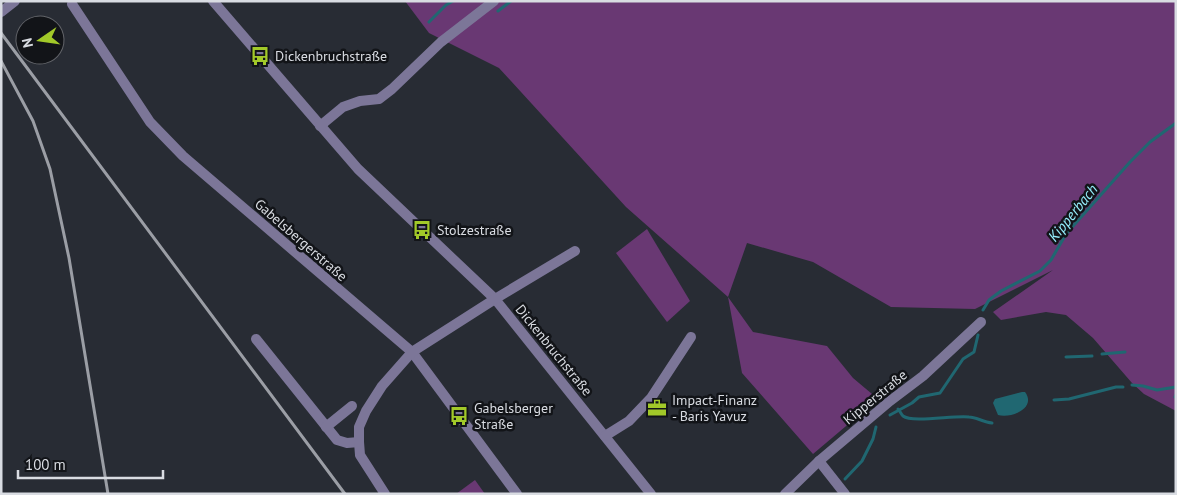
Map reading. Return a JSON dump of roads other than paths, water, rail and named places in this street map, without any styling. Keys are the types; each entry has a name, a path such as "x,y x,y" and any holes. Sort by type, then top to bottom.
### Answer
{"street":[{"path":"1,12 15,1"},
{"name":"Dickenbruchstraße","path":"213,1 358,169 495,299 651,494"},
{"path":"320,126 343,107 360,101 379,99 441,42 494,1"},
{"name":"Gabelsbergerstraße","path":"72,4 150,122 183,156 412,352 516,494"},
{"path":"385,494 360,454 359,442 360,426 366,411 382,386 412,352 575,251"},
{"name":"Kipperstraße","path":"785,494 819,460 923,376 981,322"},
{"path":"605,436 628,421 651,398 691,337"},
{"path":"256,339 336,440 347,443 359,442"},
{"path":"326,427 352,406"},
{"path":"819,460 845,494"}],"water":[{"path":"1025,392 1028,403 1021,411 1015,414 998,415 993,403 995,399"}],"waterway":[{"path":"429,22 446,5 453,1"},
{"path":"498,11 511,1"},
{"name":"Kipperbach","path":"983,310 989,300 1001,291 1040,271 1051,260 1066,234 1130,162 1150,142 1176,123"},
{"name":"Kipperbach","path":"890,415 919,397 940,393 963,359 974,352 978,335"},
{"path":"1102,354 1125,352"},
{"path":"1066,357 1092,356"},
{"path":"1132,385 1157,390 1176,387"},
{"path":"1054,400 1069,399 1116,387 1123,387"},
{"path":"898,409 903,416 908,418 969,417 992,423"},
{"name":"Kipperbach","path":"845,479 862,461 873,439 876,427"}],"railway":[{"path":"1,33 345,494"},
{"path":"1,61 33,121 50,169 69,258 108,494"}],"place":[{"name":"Dickenbruchstraße","path":"260,56"},
{"name":"Stolzestraße","path":"422,230"},
{"name":"Impact-Finanz - Baris Yavuz","path":"657,408"},
{"name":"Gabelsberger Straße","path":"459,416"}]}
